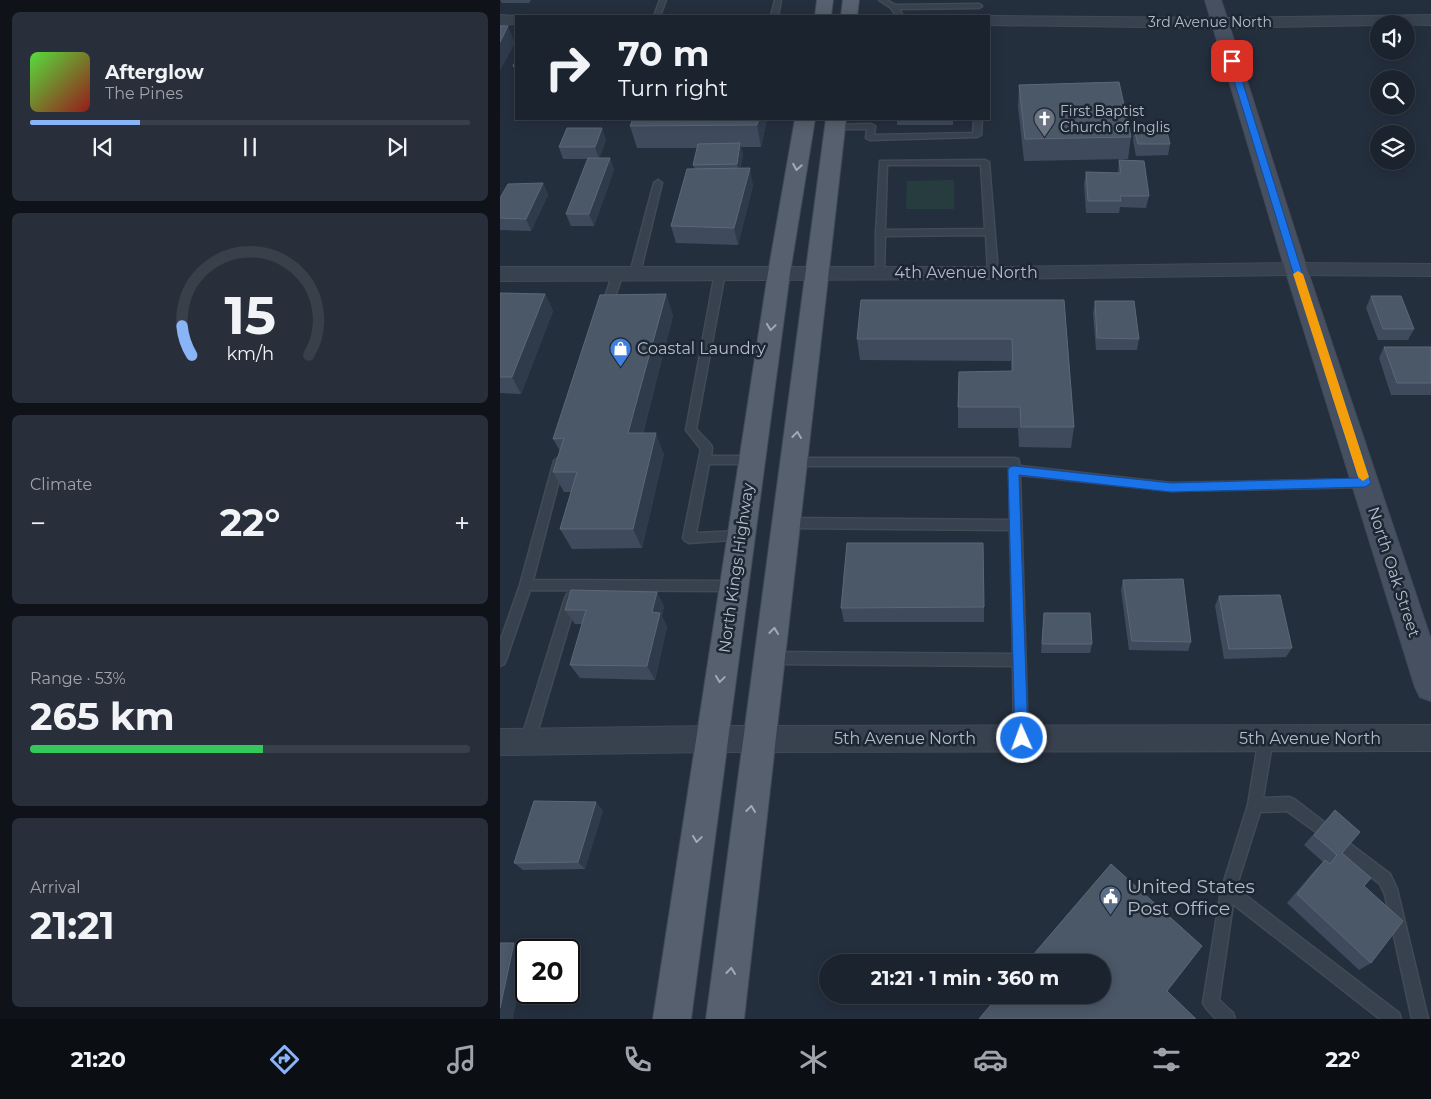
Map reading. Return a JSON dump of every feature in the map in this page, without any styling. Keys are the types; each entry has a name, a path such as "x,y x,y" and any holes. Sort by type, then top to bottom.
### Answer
{"main road":[{"path":"823,15 825,0"},
{"path":"849,15 851,0"},
{"name":"North Kings Highway","path":"672,1019 779,273 805,120"},
{"path":"726,1019 836,123"}],"street":[{"name":"North Oak Street","path":"1213,0 1296,269 1431,687"},
{"path":"500,20 515,20"},
{"name":"3rd Avenue North","path":"990,20 1220,23 1431,20"},
{"name":"4th Avenue North","path":"500,274 992,273 1296,269 1431,270"},
{"name":"5th Avenue North","path":"500,742 527,743 712,738 1431,738"}],"lane":[{"path":"657,15 663,0"},
{"path":"775,15 778,0"},
{"path":"882,0 894,7 898,15"},
{"path":"894,7 979,3"},
{"path":"836,123 872,122 870,138 977,135 978,120"},
{"path":"879,272 883,163 985,162 992,273"},
{"path":"603,319 626,273 658,183"},
{"path":"880,233 990,232"},
{"path":"720,273 691,430 707,448 689,538 741,536"},
{"path":"500,660 526,585 562,448"},
{"path":"705,460 752,460"},
{"path":"793,462 1014,462 1022,738"},
{"path":"1014,470 1171,487 1365,483"},
{"path":"786,523 1016,525"},
{"path":"526,585 734,586"},
{"path":"527,743 575,585"},
{"path":"771,658 1019,660"},
{"path":"1227,1019 1210,1003 1228,891 1255,805 1266,738"},
{"path":"1255,805 1289,804 1319,828"},
{"path":"1345,848 1385,879 1392,894 1420,1019"},
{"path":"1228,891 1393,1019"}],"green space":[{"path":"954,180 954,209 906,209 907,181"}],"building":[{"path":"500,26 508,26 500,42"},
{"path":"1119,82 1131,137 1025,139 1019,85"},
{"path":"633,120 759,120 757,125 630,126"},
{"path":"567,128 602,128 595,147 559,147"},
{"path":"1166,128 1170,144 1138,144 1134,129"},
{"path":"740,143 737,164 693,165 698,144"},
{"path":"588,158 610,158 589,214 566,214"},
{"path":"1119,160 1144,161 1149,196 1120,196 1121,201 1088,201 1086,172 1121,173"},
{"path":"750,168 734,228 671,226 687,169"},
{"path":"543,183 526,219 500,218 500,198 508,184"},
{"path":"500,293 545,294 512,377 500,377"},
{"path":"666,294 628,433 656,433 633,529 560,529 577,472 553,472 564,438 553,439 600,295"},
{"path":"1371,296 1401,296 1414,329 1383,329"},
{"path":"861,300 1064,300 1074,427 1021,427 1020,407 958,407 959,372 1013,371 1012,339 857,339"},
{"path":"1095,301 1134,301 1139,339 1097,338"},
{"path":"1384,347 1431,347 1431,383 1397,383"},
{"path":"847,543 983,543 984,607 841,608"},
{"path":"1183,579 1191,642 1132,641 1123,580"},
{"path":"571,590 657,592 652,612 660,613 647,666 570,665 586,610 565,610"},
{"path":"1280,595 1292,648 1229,649 1219,596"},
{"path":"1044,613 1090,613 1092,644 1042,644"},
{"path":"534,801 596,802 578,862 514,863"},
{"path":"1335,810 1360,832 1342,853 1371,878 1364,886 1403,921 1371,963 1297,894 1325,860 1330,864 1337,855 1314,835"},
{"name":"United States Post Office","path":"1111,864 1202,946 1167,991 1196,1019 979,1019 992,1004 1111,1004 1111,954 1034,954"},
{"path":"500,943 514,943 500,1008"}],"slow traffic":[{"path":"1298,274 1363,477"}],"place":[{"name":"First Baptist Church of Inglis","path":"1044,138"},
{"name":"Coastal Laundry","path":"621,367"},
{"name":"United States Post Office","path":"1111,916"}],"route":[{"path":"1022,738 1014,470 1171,487 1365,483 1232,61"}]}
